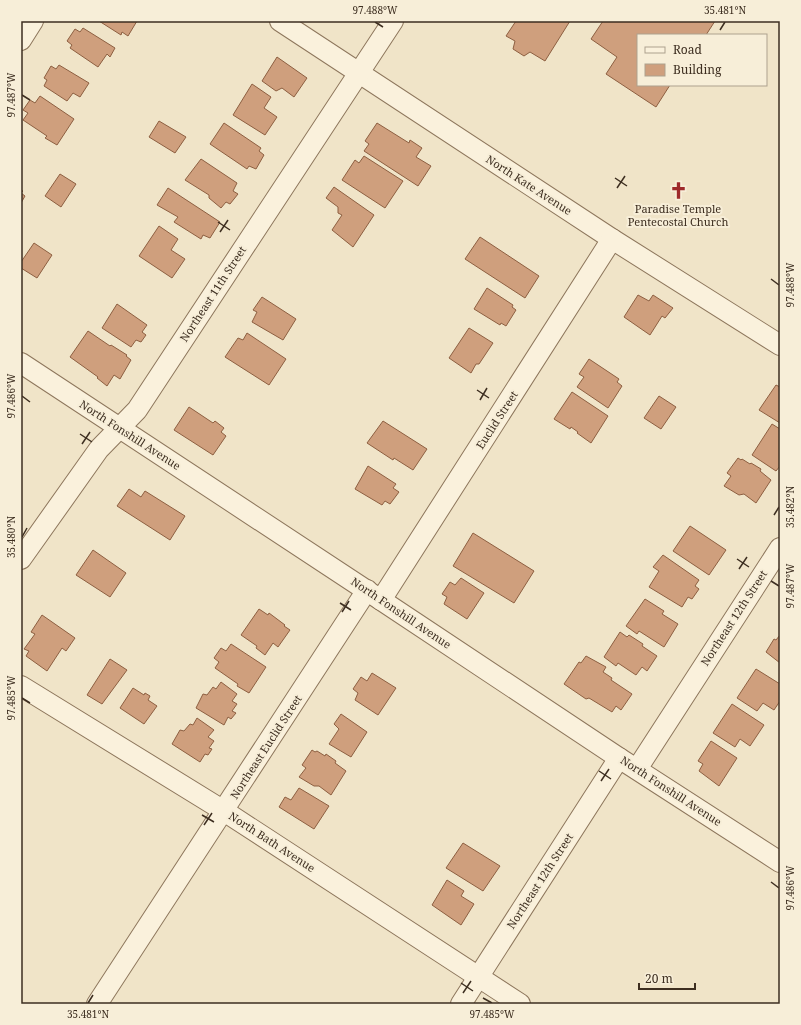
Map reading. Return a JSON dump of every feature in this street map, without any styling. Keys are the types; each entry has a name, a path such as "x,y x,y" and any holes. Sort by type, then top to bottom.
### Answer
{"street":[{"path":"21,40 33,21"},
{"name":"North Kate Avenue","path":"280,21 612,240 780,345"},
{"name":"Northeast 11th Street","path":"21,559 99,449 137,410 393,21"},
{"name":"Euclid Street","path":"374,595 612,240"},
{"name":"North Fonshill Avenue","path":"21,364 374,595 619,758 780,862"},
{"name":"Northeast 12th Street","path":"636,769 780,548"},
{"name":"Northeast Euclid Street","path":"97,1004 224,811 374,595"},
{"name":"North Bath Avenue","path":"21,686 224,811 520,1004"},
{"name":"Northeast 12th Street","path":"461,1004 619,758"}],"building":[{"path":"99,21 137,21 128,36 122,32 121,35"},
{"path":"516,21 570,21 545,61 530,52 524,56 513,49 515,41 506,36"},
{"path":"603,21 715,21 707,34 637,34 637,86 669,86 656,107 606,74 617,57 591,39"},
{"path":"83,28 115,48 110,57 107,54 98,67 70,48 72,45 67,41 75,29 80,32"},
{"path":"277,57 307,78 294,97 282,88 276,91 262,81"},
{"path":"59,65 89,83 80,97 73,93 67,101 44,86 47,80 44,78 51,66 56,69"},
{"path":"252,84 271,97 264,108 277,117 265,135 233,115"},
{"path":"40,96 74,119 57,145 45,138 47,136 23,120 28,113 23,110 30,100 35,103"},
{"path":"159,121 186,137 175,153 149,137"},
{"path":"224,123 261,148 259,151 264,155 256,169 249,166 247,169 210,144"},
{"path":"377,123 409,143 410,140 422,148 416,157 431,166 418,186 364,151 369,144 365,141"},
{"path":"364,156 403,181 385,208 342,180 355,160 359,163"},
{"path":"201,159 237,183 233,191 238,194 230,204 226,202 221,208 209,198 209,195 185,180"},
{"path":"60,174 76,184 61,207 45,196"},
{"path":"334,187 374,215 353,247 332,230 342,215 338,213 338,207 326,198"},
{"path":"168,188 220,222 210,238 203,235 201,239 174,222 178,217 157,205"},
{"path":"21,193 25,196 21,203"},
{"path":"159,226 178,239 171,250 185,259 172,278 139,256"},
{"path":"480,237 539,276 525,298 465,259"},
{"path":"34,243 52,255 37,278 21,268 21,262"},
{"path":"487,288 513,305 512,307 516,310 506,326 501,323 500,325 474,309"},
{"path":"638,295 649,301 653,295 673,308 665,318 662,316 650,335 624,317"},
{"path":"262,297 296,319 283,340 252,322 257,312 253,310"},
{"path":"117,304 147,325 142,332 146,335 141,342 136,340 131,347 102,328"},
{"path":"469,328 493,343 479,364 476,364 471,373 449,358"},
{"path":"88,331 110,346 111,345 127,355 126,356 131,360 120,379 114,375 107,386 97,378 98,377 70,357"},
{"path":"247,333 286,359 269,385 225,357 238,338 243,340"},
{"path":"589,359 619,379 617,382 622,386 608,408 577,387 584,377 579,374"},
{"path":"776,385 780,387 780,423 759,410"},
{"path":"572,392 608,416 591,443 571,427 570,429 554,419"},
{"path":"659,396 676,407 661,429 644,418"},
{"path":"189,407 213,423 215,421 224,428 221,432 226,436 213,455 174,430"},
{"path":"383,421 427,449 413,470 394,458 393,460 367,443"},
{"path":"772,424 780,429 780,466 776,471 752,455"},
{"path":"738,458 761,469 760,471 771,480 756,503 744,494 739,495 724,486 731,476 727,473"},
{"path":"368,466 396,484 393,488 399,492 390,504 385,501 382,505 355,489"},
{"path":"129,489 141,497 145,491 185,516 170,540 117,506"},
{"path":"690,526 726,550 709,575 673,551"},
{"path":"473,533 534,571 514,603 453,566"},
{"path":"93,550 126,573 110,597 76,575"},
{"path":"663,555 699,580 695,586 699,589 692,599 688,597 682,607 649,587 659,571 653,567"},
{"path":"461,578 484,593 467,619 444,604 447,597 442,594 450,582 455,585"},
{"path":"645,599 664,611 662,614 678,624 664,647 639,631 637,634 626,626"},
{"path":"259,609 268,615 269,613 290,630 278,647 273,643 265,655 256,648 257,646 241,635"},
{"path":"42,615 75,638 66,651 62,648 47,671 26,656 29,651 24,649 35,634 31,632"},
{"path":"620,632 627,637 629,635 643,644 642,646 657,656 647,671 642,667 636,675 618,663 616,666 604,657"},
{"path":"780,635 780,663 766,652 774,639 776,640"},
{"path":"231,644 266,667 249,693 237,686 238,684 215,668 219,662 214,658 221,648 226,651"},
{"path":"586,656 606,667 603,672 612,678 611,680 632,694 621,710 616,706 612,712 589,698 586,699 564,684 579,662 581,663"},
{"path":"110,659 127,670 102,704 87,695"},
{"path":"756,669 780,684 780,701 774,710 763,703 757,711 737,698"},
{"path":"372,673 396,688 378,715 355,700 358,693 353,689 361,677 367,681"},
{"path":"221,682 237,694 232,701 237,704 232,711 236,713 231,719 228,717 224,725 196,708 203,694 207,695 213,687 216,689"},
{"path":"133,688 144,695 145,693 150,696 148,700 157,706 144,724 120,708"},
{"path":"732,704 764,725 750,746 740,739 735,747 713,733"},
{"path":"341,714 367,732 351,757 329,744 339,729 334,724"},
{"path":"197,718 214,730 208,737 214,741 209,748 212,749 208,755 205,754 200,762 172,744 180,730 184,731 190,724 193,725"},
{"path":"711,741 737,758 719,786 699,771 703,764 698,761"},
{"path":"312,750 325,756 326,754 346,771 331,795 319,786 314,786 299,777 306,768 302,765"},
{"path":"299,788 329,806 314,829 279,807 285,797 291,800"},
{"path":"463,843 500,866 483,891 446,868"},
{"path":"447,880 464,891 461,896 474,904 461,925 432,905"}],"place":[{"name":"Paradise Temple Pentecostal Church","path":"678,191"}]}
